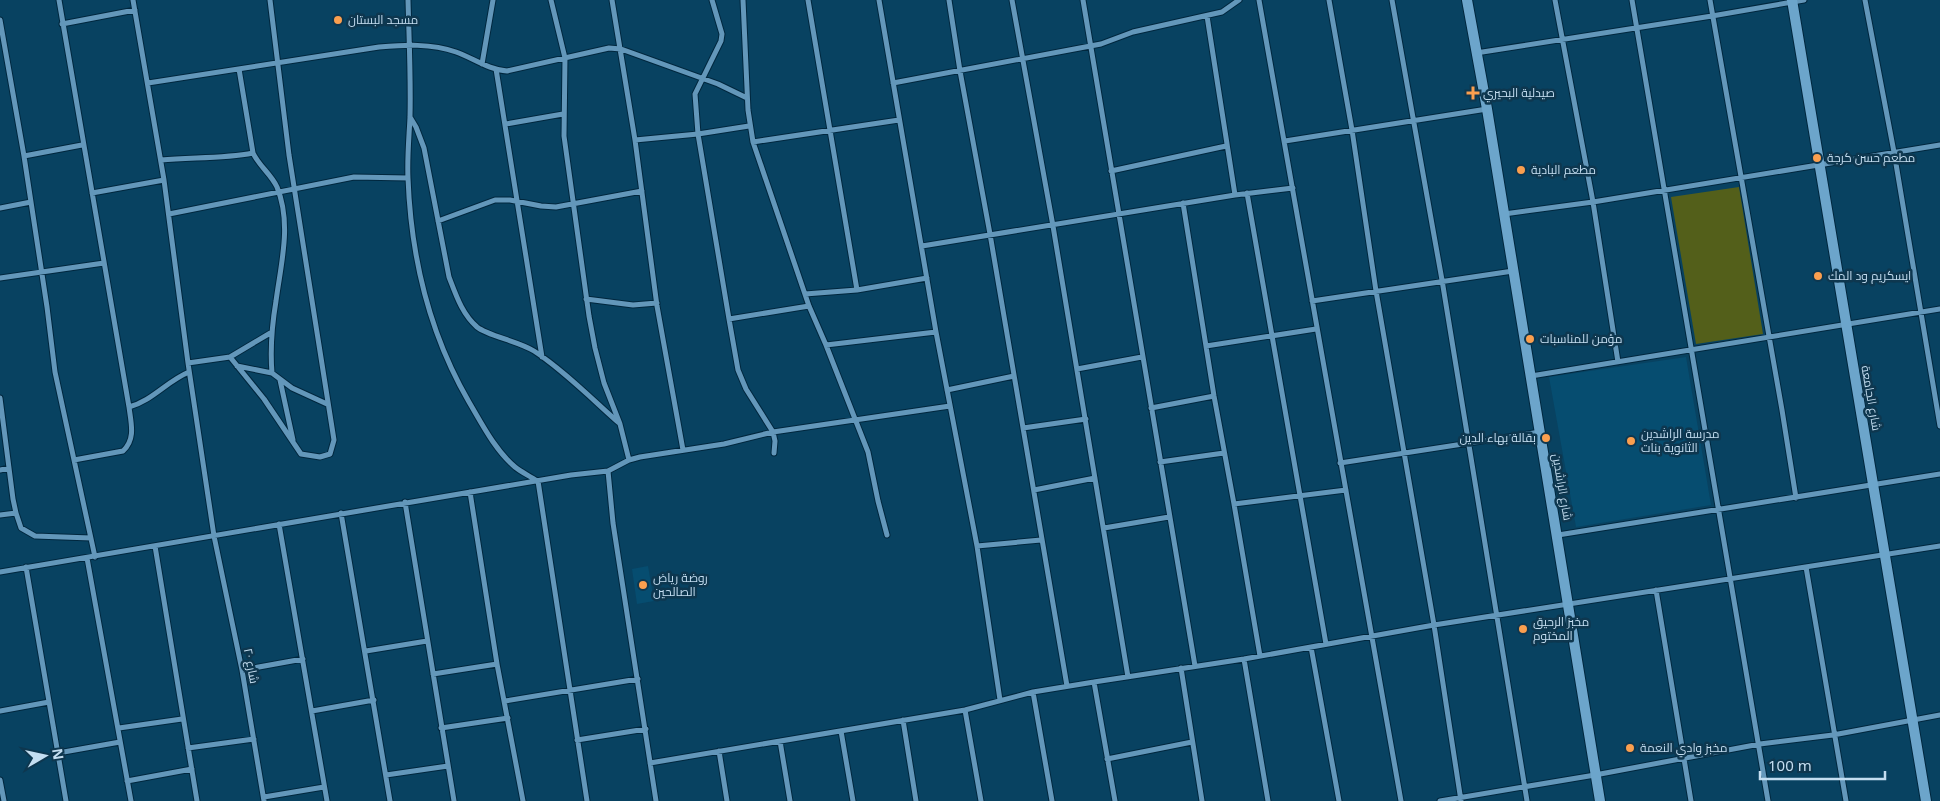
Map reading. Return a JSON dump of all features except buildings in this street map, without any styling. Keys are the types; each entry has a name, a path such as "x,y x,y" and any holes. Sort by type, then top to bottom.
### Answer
{"street":[{"path":"58,0 132,430 129,446 123,451 74,460"},
{"name":"شارع ٢٠","path":"133,0 161,160 189,372 214,536 242,670 264,799"},
{"path":"230,357 264,399 301,454 320,457 330,454 334,440 294,189 270,0"},
{"path":"408,0 410,44 408,178 413,234 424,293 435,332 454,377 496,446 514,466 538,481 587,801"},
{"path":"482,64 493,0"},
{"path":"552,0 565,58 566,82 563,114 566,157 586,299 604,383 620,424 629,460"},
{"path":"612,0 635,140 657,303 684,450"},
{"path":"712,0 722,37 718,51 694,97 698,134 734,354 742,380 773,432 775,441 774,453"},
{"path":"743,0 747,98 749,126 753,142 809,306 868,452 887,535"},
{"path":"808,0 857,290"},
{"path":"879,0 936,332 977,546 1000,700"},
{"path":"948,0 1067,686"},
{"path":"1012,0 1053,226 1128,677"},
{"path":"1083,0 1195,666"},
{"path":"893,83 1090,47 1134,32 1222,12 1239,0"},
{"path":"1259,0 1400,801"},
{"path":"1328,0 1352,130 1376,291 1434,625 1461,799"},
{"path":"1392,0 1442,280 1527,801"},
{"name":"شارع الراشدين","path":"1467,0 1558,535 1600,801"},
{"path":"1555,0 1593,202 1618,362"},
{"path":"1632,0 1760,744 1768,801"},
{"path":"1710,0 1796,498"},
{"path":"1476,53 1804,0"},
{"path":"1865,0 1894,152 1940,426"},
{"name":"شارع الجامعة","path":"1792,1 1926,801"},
{"path":"62,24 135,10"},
{"path":"1207,16 1235,195"},
{"path":"0,20 1,37 24,156 55,372 95,557"},
{"path":"148,83 379,47 410,44 454,51 496,70 507,71 608,48 621,48 747,98"},
{"path":"239,69 252,153 276,186 284,217 284,242 272,332 272,373"},
{"path":"496,70 542,357"},
{"path":"1285,141 1487,109"},
{"path":"506,124 563,114"},
{"path":"410,117 424,148 449,277 456,296 466,314 478,328 524,346 542,357 620,424"},
{"path":"753,142 899,120"},
{"path":"635,140 698,134 749,126"},
{"path":"24,156 82,145"},
{"path":"1504,214 1593,202 1940,145"},
{"path":"1111,171 1226,146"},
{"path":"161,160 194,156 223,158 252,153"},
{"path":"169,214 360,176 408,178"},
{"path":"92,193 164,180"},
{"path":"922,246 990,234 1053,226 1183,203 1293,188"},
{"path":"438,220 489,202 518,201 548,207 642,191"},
{"path":"1247,193 1326,644"},
{"path":"0,208 31,202"},
{"path":"1183,203 1214,396 1260,656"},
{"path":"0,278 104,263"},
{"path":"1312,301 1512,270"},
{"path":"805,294 857,290 927,278"},
{"path":"586,299 633,305 657,303"},
{"path":"729,319 809,306"},
{"path":"1530,376 1940,309"},
{"path":"1206,346 1316,329"},
{"path":"188,363 230,357 272,332"},
{"path":"826,345 936,332"},
{"path":"1077,369 1142,357"},
{"path":"237,366 272,373 292,388 327,404"},
{"path":"129,407 139,405 174,380 189,372"},
{"path":"947,390 1014,376"},
{"path":"280,379 294,443"},
{"path":"1151,408 1214,396"},
{"path":"0,398 16,513 21,528 35,536 91,538"},
{"path":"0,572 405,502 608,471 629,460 724,444 773,432 950,406"},
{"path":"1023,428 1086,419"},
{"path":"1340,463 1540,432"},
{"path":"1160,462 1224,453"},
{"path":"0,470 9,468"},
{"path":"608,471 613,523 656,801"},
{"path":"1558,535 1940,474"},
{"path":"1034,490 1095,478"},
{"path":"1234,504 1346,490"},
{"path":"470,492 497,664 523,801"},
{"path":"405,502 454,801"},
{"path":"0,515 16,513"},
{"path":"341,513 390,801"},
{"path":"1104,528 1169,517"},
{"path":"279,524 327,801"},
{"path":"977,546 1041,540"},
{"path":"154,546 196,801"},
{"path":"650,763 965,710 1033,692 1067,686 1244,659 1434,625 1940,546"},
{"path":"87,558 119,728 130,801"},
{"path":"26,567 66,801"},
{"path":"1806,567 1846,801"},
{"path":"1656,590 1691,801"},
{"path":"366,651 427,641"},
{"path":"1311,646 1339,801"},
{"path":"242,670 303,659"},
{"path":"1244,659 1268,801"},
{"path":"433,674 497,664"},
{"path":"1181,668 1202,801"},
{"path":"505,701 638,679"},
{"path":"1094,682 1115,801"},
{"path":"1033,692 1052,801"},
{"path":"312,710 374,700"},
{"path":"0,711 49,702"},
{"path":"965,710 981,801"},
{"path":"1440,801 1596,775 1760,744 1834,735 1940,715"},
{"path":"441,728 508,718"},
{"path":"119,728 182,719"},
{"path":"903,720 916,801"},
{"path":"577,740 646,729"},
{"path":"841,731 853,801"},
{"path":"188,748 254,739"},
{"path":"780,740 790,801"},
{"path":"58,753 120,742"},
{"path":"1107,759 1192,742"},
{"path":"719,751 727,801"},
{"path":"386,776 448,766"},
{"path":"127,782 192,769"},
{"path":"0,780 4,801"},
{"path":"264,799 324,788"}],"shaded area":[{"name":"مدرسة الراشدين الثانوية بنات","path":"1686,357 1711,505 1576,527 1549,377"},
{"name":"روضة رياض الصالحين","path":"648,566 654,601 637,604 632,569"}],"green space":[{"path":"1739,187 1763,334 1696,344 1671,197"}],"place":[{"name":"مسجد البستان","path":"338,20"},
{"name":"صيدلية البحيري","path":"1473,93"},
{"name":"مطعم حسن كرجة","path":"1817,158"},
{"name":"مطعم البادية","path":"1521,170"},
{"name":"ايسكريم ود المك","path":"1818,276"},
{"name":"مؤمن للمناسبات","path":"1530,339"},
{"name":"بقالة بهاء الدين","path":"1546,438"},
{"name":"مدرسة الراشدين الثانوية بنات","path":"1631,441"},
{"name":"روضة رياض الصالحين","path":"643,585"},
{"name":"مخبز الرحيق المختوم","path":"1523,629"},
{"name":"مخبز وادي النعمة","path":"1630,748"}]}
